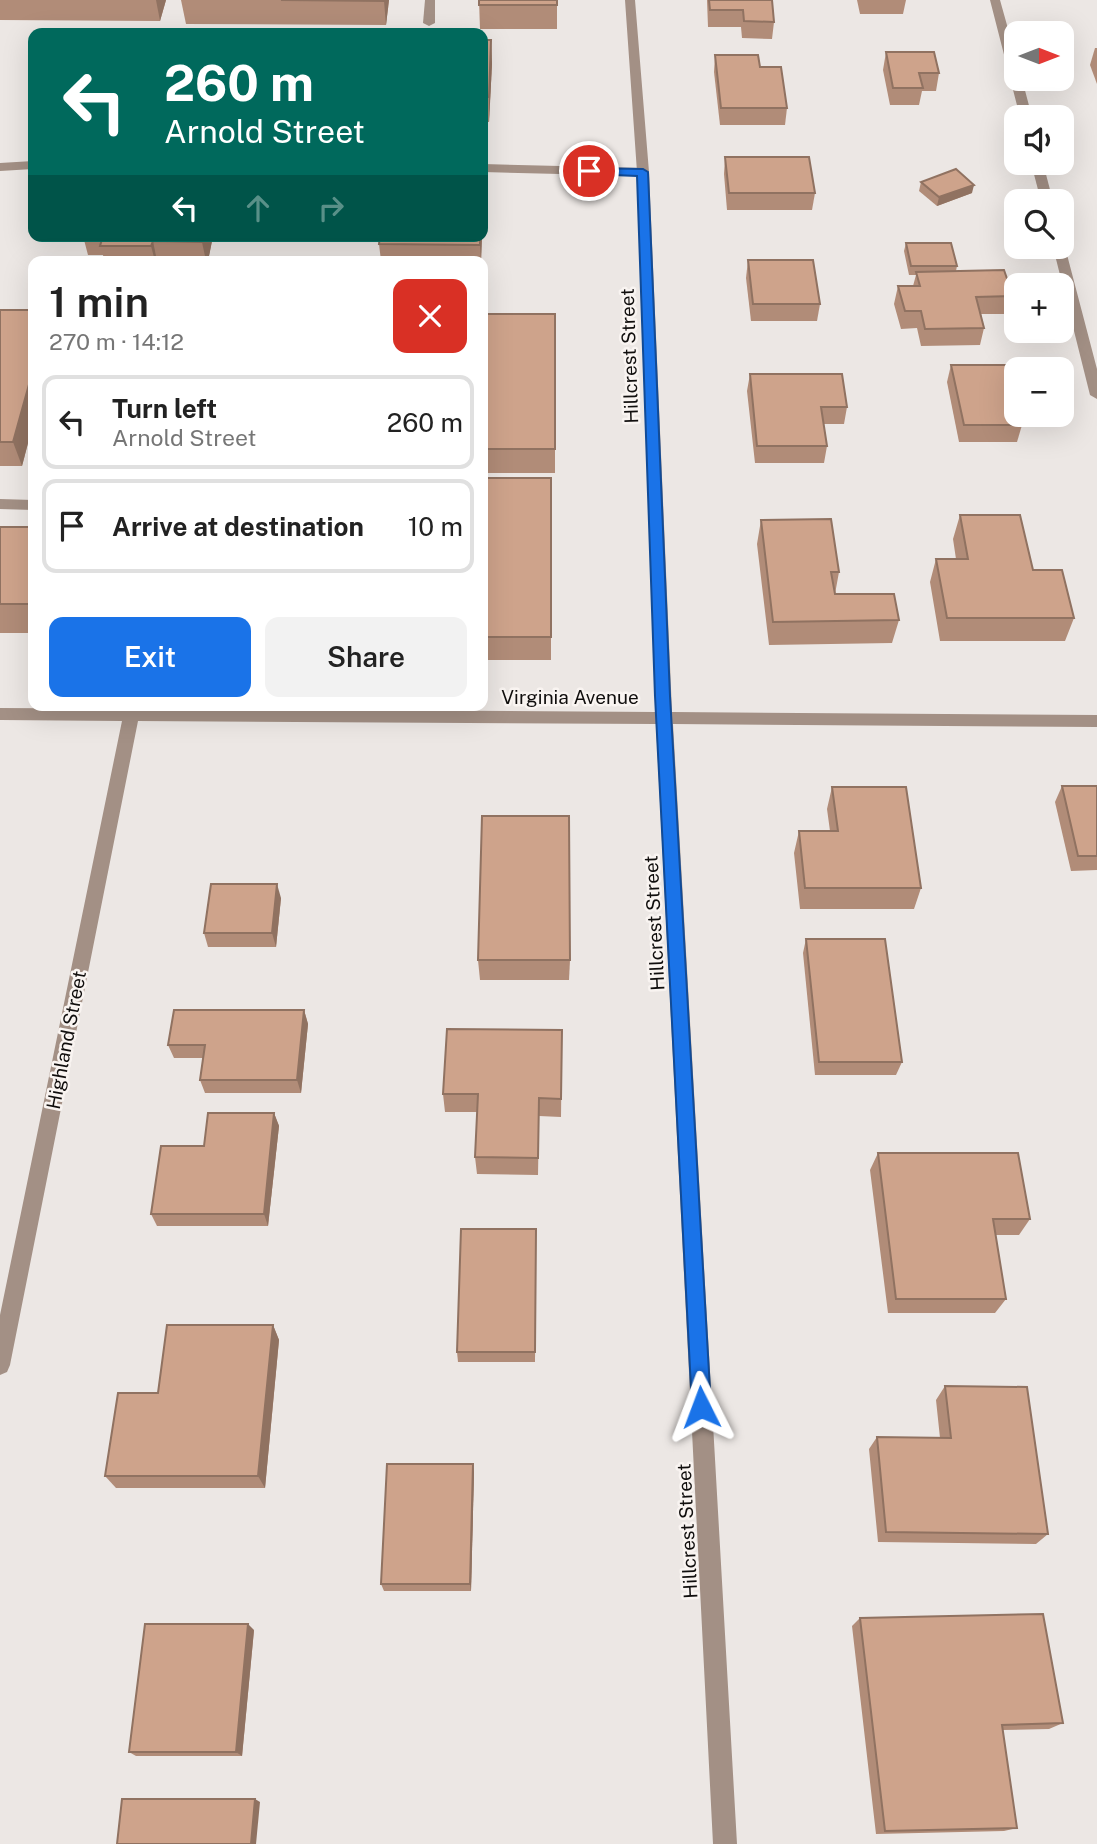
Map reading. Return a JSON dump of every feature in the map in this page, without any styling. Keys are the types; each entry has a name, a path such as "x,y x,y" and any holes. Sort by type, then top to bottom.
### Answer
{"street":[{"path":"429,23 430,0"},
{"name":"Hillcrest Street","path":"629,0 643,172 664,719 725,1844"},
{"path":"995,0 1023,105"},
{"path":"0,167 28,165"},
{"path":"488,168 643,172"},
{"path":"1062,259 1097,395"},
{"path":"0,504 28,505"},
{"name":"Virginia Avenue","path":"0,714 1097,721"},
{"name":"Highland Street","path":"0,1365 131,715"}],"building":[{"path":"281,0 384,0 384,1"},
{"path":"479,0 557,0 557,5 479,5"},
{"path":"709,0 772,0 774,22 744,21 743,10 710,10"},
{"path":"488,40 491,40 489,97"},
{"path":"886,52 934,52 939,73 919,73 923,88 893,88"},
{"path":"715,55 758,55 760,67 781,67 787,108 721,108"},
{"path":"725,157 809,157 815,193 729,193"},
{"path":"956,169 974,185 939,197 921,182"},
{"path":"101,242 153,242 151,246 100,246"},
{"path":"379,242 480,242 480,245"},
{"path":"906,243 951,243 957,266 911,266"},
{"path":"748,260 813,260 820,304 753,304"},
{"path":"1004,270 1004,296 976,297 984,328 925,329 921,311 905,311 898,286 920,286 916,272"},
{"path":"0,310 28,310 28,388 13,442 0,442"},
{"path":"488,314 555,314 555,449 488,449"},
{"path":"951,365 1004,365 1004,425 964,425"},
{"path":"750,374 842,374 847,407 821,407 827,446 757,446"},
{"path":"488,478 551,478 551,637 488,637"},
{"path":"960,515 1020,515 1033,570 1062,570 1074,618 947,618 936,559 968,559"},
{"path":"831,519 839,572 831,572 835,594 894,594 899,620 773,622 761,520"},
{"path":"0,527 28,527 28,604 0,604"},
{"path":"1062,786 1097,786 1097,856 1078,856"},
{"path":"832,787 906,787 921,888 805,888 799,831 838,831"},
{"path":"482,816 569,816 570,960 478,960"},
{"path":"211,884 277,884 272,933 204,933"},
{"path":"806,939 885,939 902,1062 819,1062"},
{"path":"174,1010 304,1010 297,1080 200,1080 205,1045 168,1045"},
{"path":"447,1029 562,1030 561,1099 539,1098 538,1158 475,1157 478,1094 443,1094"},
{"path":"208,1113 274,1113 264,1214 151,1214 161,1146 204,1146"},
{"path":"878,1153 1018,1153 1030,1219 993,1219 1006,1299 896,1299"},
{"path":"461,1229 536,1229 535,1352 457,1352"},
{"path":"167,1325 273,1325 258,1476 105,1476 118,1393 158,1393"},
{"path":"945,1386 1027,1387 1048,1534 886,1532 877,1437 951,1438"},
{"path":"387,1464 473,1464 470,1584 381,1584"},
{"path":"1043,1614 1063,1723 1002,1725 1017,1828 885,1831 860,1618"},
{"path":"145,1624 248,1624 236,1752 129,1752"},
{"path":"122,1799 255,1799 251,1844 117,1844"}],"route":[{"path":"589,171 643,172 663,696 701,1407"}]}
